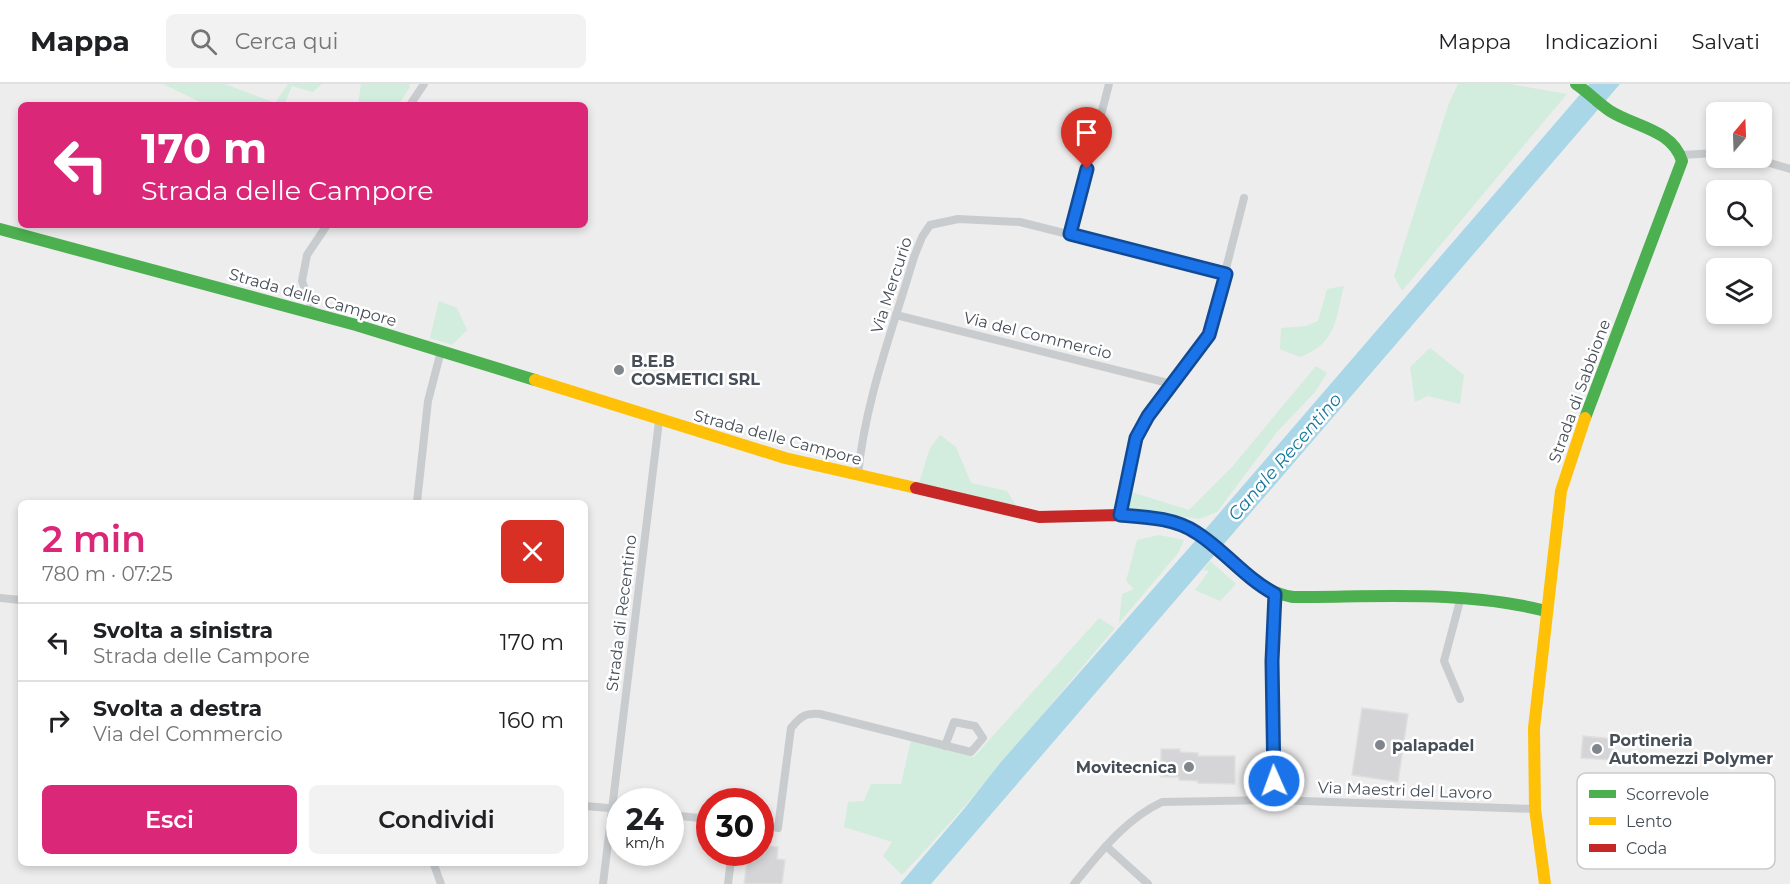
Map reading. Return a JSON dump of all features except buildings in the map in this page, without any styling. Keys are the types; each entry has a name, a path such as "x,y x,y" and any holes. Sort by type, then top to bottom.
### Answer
{"street":[{"path":"412,102 424,84"},
{"path":"1070,234 1109,84"},
{"path":"1579,86 1607,108 1657,132 1677,146 1682,154 1706,153"},
{"name":"Strada di Sabbione","path":"1545,884 1535,809 1534,728 1559,507 1571,456 1680,170 1682,154"},
{"path":"1772,164 1790,169"},
{"path":"1120,515 1136,438 1148,416 1209,335 1245,198"},
{"name":"Via Mercurio","path":"858,475 873,391 914,257 930,225 958,219 1020,222 1226,274"},
{"path":"308,312 302,281 308,255 325,228"},
{"name":"Strada delle Campore","path":"0,229 308,312 441,351 785,459 1004,511 1039,517 1120,515 1151,517 1181,524 1197,533 1258,585 1275,594 1293,597 1439,595 1526,606 1546,611"},
{"name":"Via del Commercio","path":"896,315 1172,384"},
{"path":"417,500 428,400 441,351"},
{"name":"Strada di Recentino","path":"618,788 659,421"},
{"path":"1274,800 1272,661 1275,594"},
{"path":"1460,699 1444,661 1461,597"},
{"path":"0,598 18,600"},
{"path":"774,827 778,828 791,728 799,717 807,713 820,714 945,746 971,752 983,738 975,726 954,722 945,746"},
{"name":"Via Maestri del Lavoro","path":"1074,884 1125,826 1146,810 1162,802 1274,800 1535,809"},
{"path":"588,806 606,808"},
{"path":"1106,846 1148,884"},
{"path":"434,866 441,884"},
{"name":"Strada di Recentino","path":"603,884 606,866"},
{"path":"728,884 730,866"}],"green space":[{"path":"163,84 225,84 272,102 200,102"},
{"path":"288,84 322,84 313,92 292,86 285,102 276,102"},
{"path":"361,84 409,84 410,87 400,102 358,102"},
{"path":"1458,84 1510,84 1567,94 1402,291 1394,276 1449,103"},
{"path":"1344,286 1336,320 1328,337 1321,345 1300,357 1280,349 1281,328 1306,326 1318,321 1327,289"},
{"path":"439,301 457,308 467,330 452,345 430,338"},
{"path":"1430,348 1464,375 1460,404 1428,396 1415,402 1410,367"},
{"path":"1316,366 1327,373 1315,392 1277,432 1217,512 1199,519 1158,513 1127,513 1131,492 1189,510 1232,467"},
{"path":"940,435 956,447 971,483 1007,491 1017,507 918,486 930,448"},
{"path":"1159,535 1184,540 1178,553 1119,623 1122,594 1134,589 1126,581 1137,540"},
{"path":"1210,561 1236,584 1220,601 1195,590 1209,571 1203,570"},
{"path":"1099,618 1115,628 984,784 902,875 883,856 892,842 844,827 848,802 864,801 871,784 901,784 911,740 974,757"}],"water":[{"name":"Canale Recentino","path":"1589,84 1620,84 931,884 900,884 1001,762 1210,524"}],"traffic: fast":[{"path":"1576,84 1610,111 1661,135 1677,150 1682,161 1585,418"},
{"path":"0,229 356,325 535,380"},
{"path":"1222,554 1263,586 1282,595 1293,597 1452,597 1515,604 1546,611"}],"traffic: slow":[{"path":"535,380 785,458 916,488"},
{"path":"1545,884 1535,809 1534,728 1561,491 1585,418"}],"traffic: jam":[{"path":"916,488 1039,517 1120,515 1151,517 1181,524 1197,533 1222,554"}],"place":[{"name":"B.E.B COSMETICI SRL","path":"619,370"},
{"name":"palapadel","path":"1380,745"},
{"name":"Portineria Automezzi Polymer","path":"1597,749"},
{"name":"Movitecnica","path":"1189,767"}],"route":[{"path":"1087,169 1070,234 1226,274 1209,335 1148,416 1136,438 1120,515 1151,517 1181,524 1197,533 1258,585 1275,594 1272,661 1274,781"}]}
